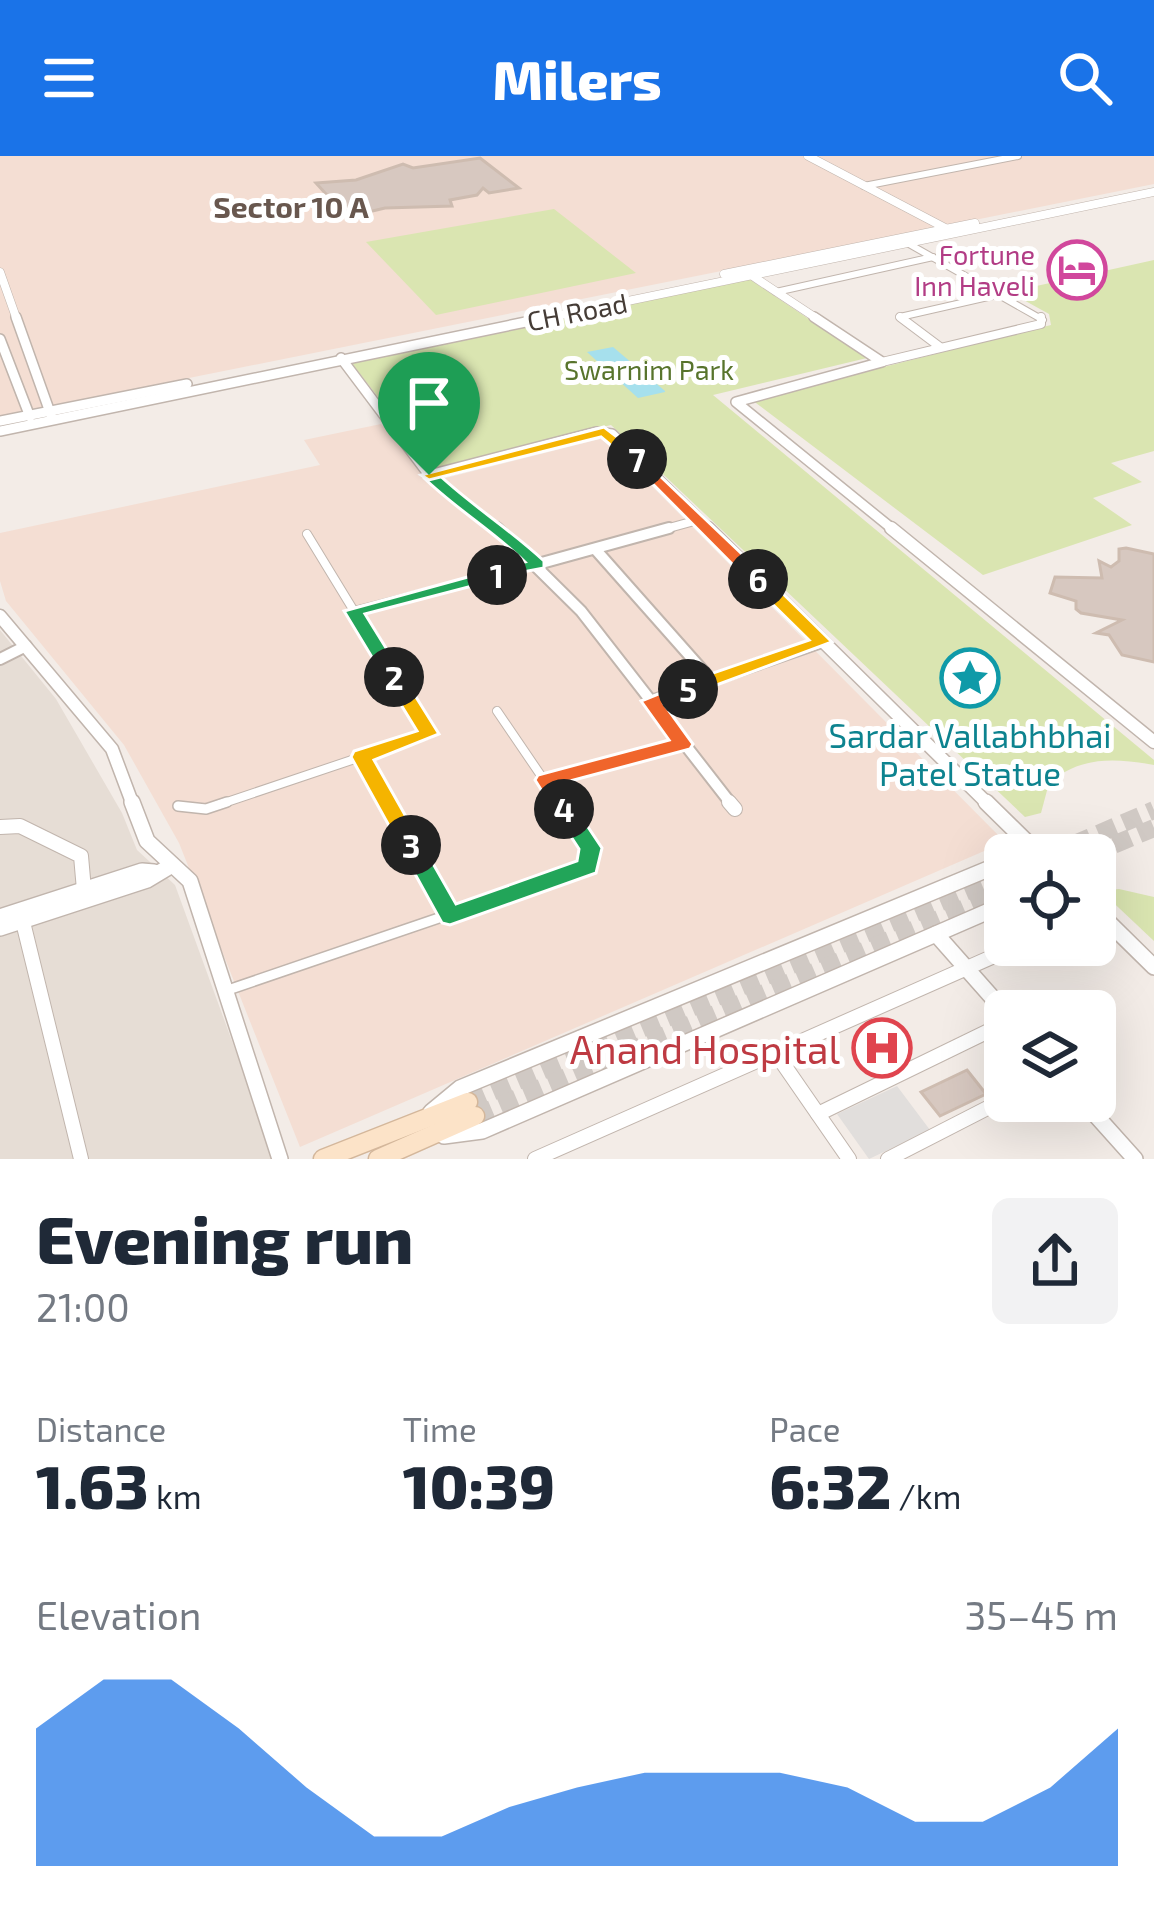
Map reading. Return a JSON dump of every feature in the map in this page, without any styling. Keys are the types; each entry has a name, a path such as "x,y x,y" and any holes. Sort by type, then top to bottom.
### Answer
{"main road":[{"path":"323,1159 423,1130 471,1109"},
{"path":"378,1159 423,1130"}],"street":[{"path":"812,156 956,232"},
{"path":"942,156 963,166"},
{"path":"866,185 1018,156"},
{"name":"CH Road","path":"748,273 913,245 1154,189"},
{"name":"CH Road","path":"0,431 31,420 900,238 956,232"},
{"path":"900,238 1043,322 736,400 1154,742"},
{"path":"776,292 933,256"},
{"path":"0,272 51,416"},
{"path":"748,273 882,362"},
{"path":"940,347 900,317 1001,294"},
{"path":"0,339 31,420"},
{"path":"340,357 429,475 454,498 498,526 538,564 735,809"},
{"name":"CH Road","path":"0,421 31,420"},
{"path":"429,475 604,432 612,434 1013,834"},
{"path":"354,611 698,520"},
{"path":"178,806 206,809 429,734 307,535"},
{"path":"596,550 712,681"},
{"path":"0,616 112,749 146,841 190,881 280,1159"},
{"path":"651,701 822,642"},
{"path":"0,658 26,646"},
{"path":"228,990 588,867 591,848 496,711"},
{"path":"545,780 683,744"},
{"path":"362,757 450,916"},
{"path":"0,827 20,826 81,856 84,890"},
{"path":"0,928 84,890 172,866"},
{"path":"423,1130 460,1088 984,871"},
{"path":"0,917 21,916 147,880 154,872"},
{"path":"423,1130 482,1131 984,913"},
{"path":"21,916 81,1159"},
{"path":"1116,930 1154,967"},
{"path":"935,934 986,990"},
{"path":"535,1159 984,960"},
{"path":"818,1114 984,1033"},
{"path":"776,1052 849,1159"},
{"path":"888,1159 984,1110"},
{"path":"1102,1122 1135,1159"}],"shaded area":[{"path":"0,156 1154,156 1154,184 0,416"},
{"path":"381,424 434,481 604,438 997,834 984,834 984,851 300,1147 179,843 124,745 6,601 0,581 0,533 320,465 304,440"},
{"path":"0,630 56,699 122,813 137,850 175,885 275,1159 0,1159"},
{"path":"897,1086 930,1130 869,1159 837,1114"}],"green space":[{"path":"554,209 636,273 436,315 366,242"},
{"path":"1154,260 1154,451 1111,463 1142,482 1093,498 1132,525 983,575 752,400 1051,325 1049,314 1009,292"},
{"name":"Swarnim Park","path":"748,278 867,358 713,395 1154,760 1154,765 1112,760 1073,768 1049,783 1041,813 1025,817 611,425 434,469 350,361"},
{"path":"1116,889 1154,897 1154,941 1116,905"}],"water":[{"path":"613,347 665,392 638,398 587,352"}],"building":[{"path":"480,158 519,188 489,193 483,188 477,195 450,200 452,206 385,208 347,217 316,183 356,180 403,164 413,168"},
{"path":"1119,549 1154,554 1154,662 1122,655 1109,635 1096,633 1122,620 1081,613 1076,601 1050,593 1055,577 1102,578 1099,561 1111,567 1119,561"},
{"name":"Anand Hospital","path":"891,1029 909,1051 874,1067 856,1045"},
{"path":"967,1070 984,1095 940,1116 921,1092"}],"tunnel":[{"path":"1098,834 1154,810"},
{"path":"1116,844 1154,828"},
{"path":"468,1102 984,884"},
{"path":"475,1116 984,900"}],"place":[{"name":"Fortune Inn Haveli","path":"1077,270"},
{"name":"Sardar Vallabhbhai Patel Statue","path":"970,678"},
{"name":"Anand Hospital","path":"882,1048"}],"district":[{"name":"Sector 10 A","path":"291,206"}],"route":[{"path":"596,433 612,434 822,642 651,701 683,744 545,780 591,848 588,867 450,916 362,757 429,734 354,611 538,564 498,526 454,498 429,475 596,433"}]}
